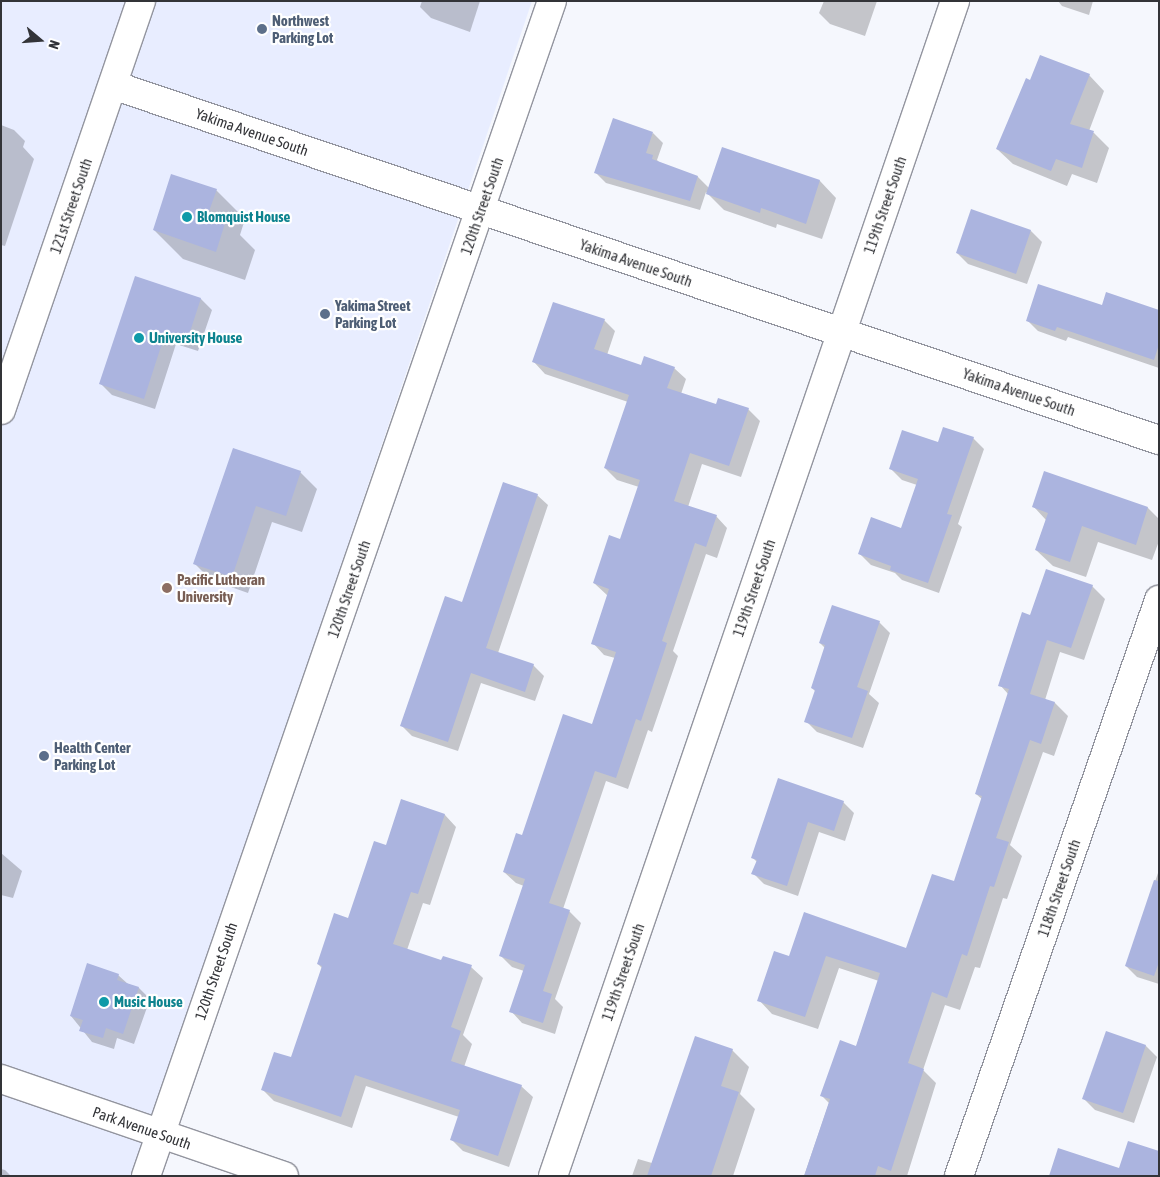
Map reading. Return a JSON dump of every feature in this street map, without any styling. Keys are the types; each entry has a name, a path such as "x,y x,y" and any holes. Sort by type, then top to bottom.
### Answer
{"street":[{"name":"121st Street South","path":"1,410 141,1"},
{"name":"120th Street South","path":"146,1176 552,1"},
{"name":"119th Street South","path":"553,1176 955,1"},
{"name":"Yakima Avenue South","path":"112,85 1159,440"},
{"name":"118th Street South","path":"959,1176 1159,600"},
{"name":"Park Avenue South","path":"1,1080 284,1176"}],"shaded area":[{"name":"Pacific Lutheran University","path":"1,1 532,1 134,1176 1,1176"}],"building":[{"path":"1040,55 1090,74 1070,124 1094,131 1082,168 1056,159 1051,171 996,149 1026,78 1030,80"},
{"path":"613,118 653,132 646,153 653,155 652,159 698,176 690,201 594,173"},
{"path":"722,147 820,180 806,224 761,208 760,213 706,194"},
{"name":"Blomquist House","path":"171,174 217,189 208,214 226,220 216,252 153,230"},
{"path":"971,209 1031,230 1016,274 956,253"},
{"name":"University House","path":"135,276 201,298 187,341 165,334 144,399 99,384"},
{"path":"1038,284 1102,305 1106,292 1159,310 1159,344 1154,360 1057,327 1055,331 1026,321"},
{"path":"553,302 605,319 594,349 641,365 644,356 675,367 667,388 716,404 718,398 749,408 729,466 690,453 674,501 717,515 706,547 695,543 662,641 667,643 641,721 636,719 616,778 595,771 549,903 570,910 543,991 552,994 543,1023 509,1012 525,965 499,956 525,879 503,872 516,833 522,835 563,714 592,724 616,652 591,644 609,589 593,583 609,535 620,539 640,480 604,468 629,395 532,362"},
{"path":"943,427 974,437 947,514 952,515 928,583 890,570 891,566 858,554 871,517 901,528 918,479 889,469 902,430 938,442"},
{"path":"233,448 301,471 286,516 256,506 232,577 193,564"},
{"path":"1044,471 1148,507 1136,545 1082,526 1070,562 1035,550 1048,513 1032,507"},
{"path":"503,482 538,494 486,648 534,664 525,692 471,673 448,742 400,726 445,596 462,602"},
{"path":"1046,569 1093,585 1071,648 1047,640 1030,694 1055,702 1041,744 1030,740 996,838 1009,842 994,887 990,886 967,956 962,954 947,998 932,992 908,1063 924,1069 891,1171 878,1166 875,1176 804,1176 830,1099 820,1096 840,1040 856,1046 880,973 826,956 805,1017 757,1001 774,951 789,956 804,912 906,948 932,874 954,881 982,796 975,794 1009,689 998,686 1022,612 1030,615"},
{"path":"832,605 880,621 857,687 868,691 852,738 804,722 815,690 811,688 825,645 819,643"},
{"path":"778,778 844,801 834,831 808,822 787,886 751,874 757,860 751,858"},
{"path":"401,799 445,814 418,894 411,892 393,944 441,960 443,956 472,965 451,1027 461,1031 451,1061 522,1085 498,1156 450,1140 460,1110 355,1075 341,1117 261,1090 274,1052 291,1057 322,966 317,964 334,913 348,918 374,841 386,845"},
{"path":"1154,880 1159,881 1159,962 1154,976 1125,966"},
{"name":"Music House","path":"87,963 119,974 117,980 139,987 123,1034 106,1028 103,1038 79,1031 83,1020 70,1016"},
{"path":"1106,1031 1146,1045 1123,1113 1082,1099"},
{"path":"695,1036 733,1049 721,1086 739,1092 711,1176 647,1176"},
{"path":"1128,1141 1159,1151 1159,1176 1049,1176 1058,1148 1119,1168"}],"place":[{"name":"Northwest Parking Lot","path":"262,29"},
{"name":"Blomquist House","path":"187,217"},
{"name":"Yakima Street Parking Lot","path":"325,314"},
{"name":"University House","path":"139,338"},
{"name":"Pacific Lutheran University","path":"167,588"},
{"name":"Health Center Parking Lot","path":"44,756"},
{"name":"Music House","path":"104,1002"}]}
